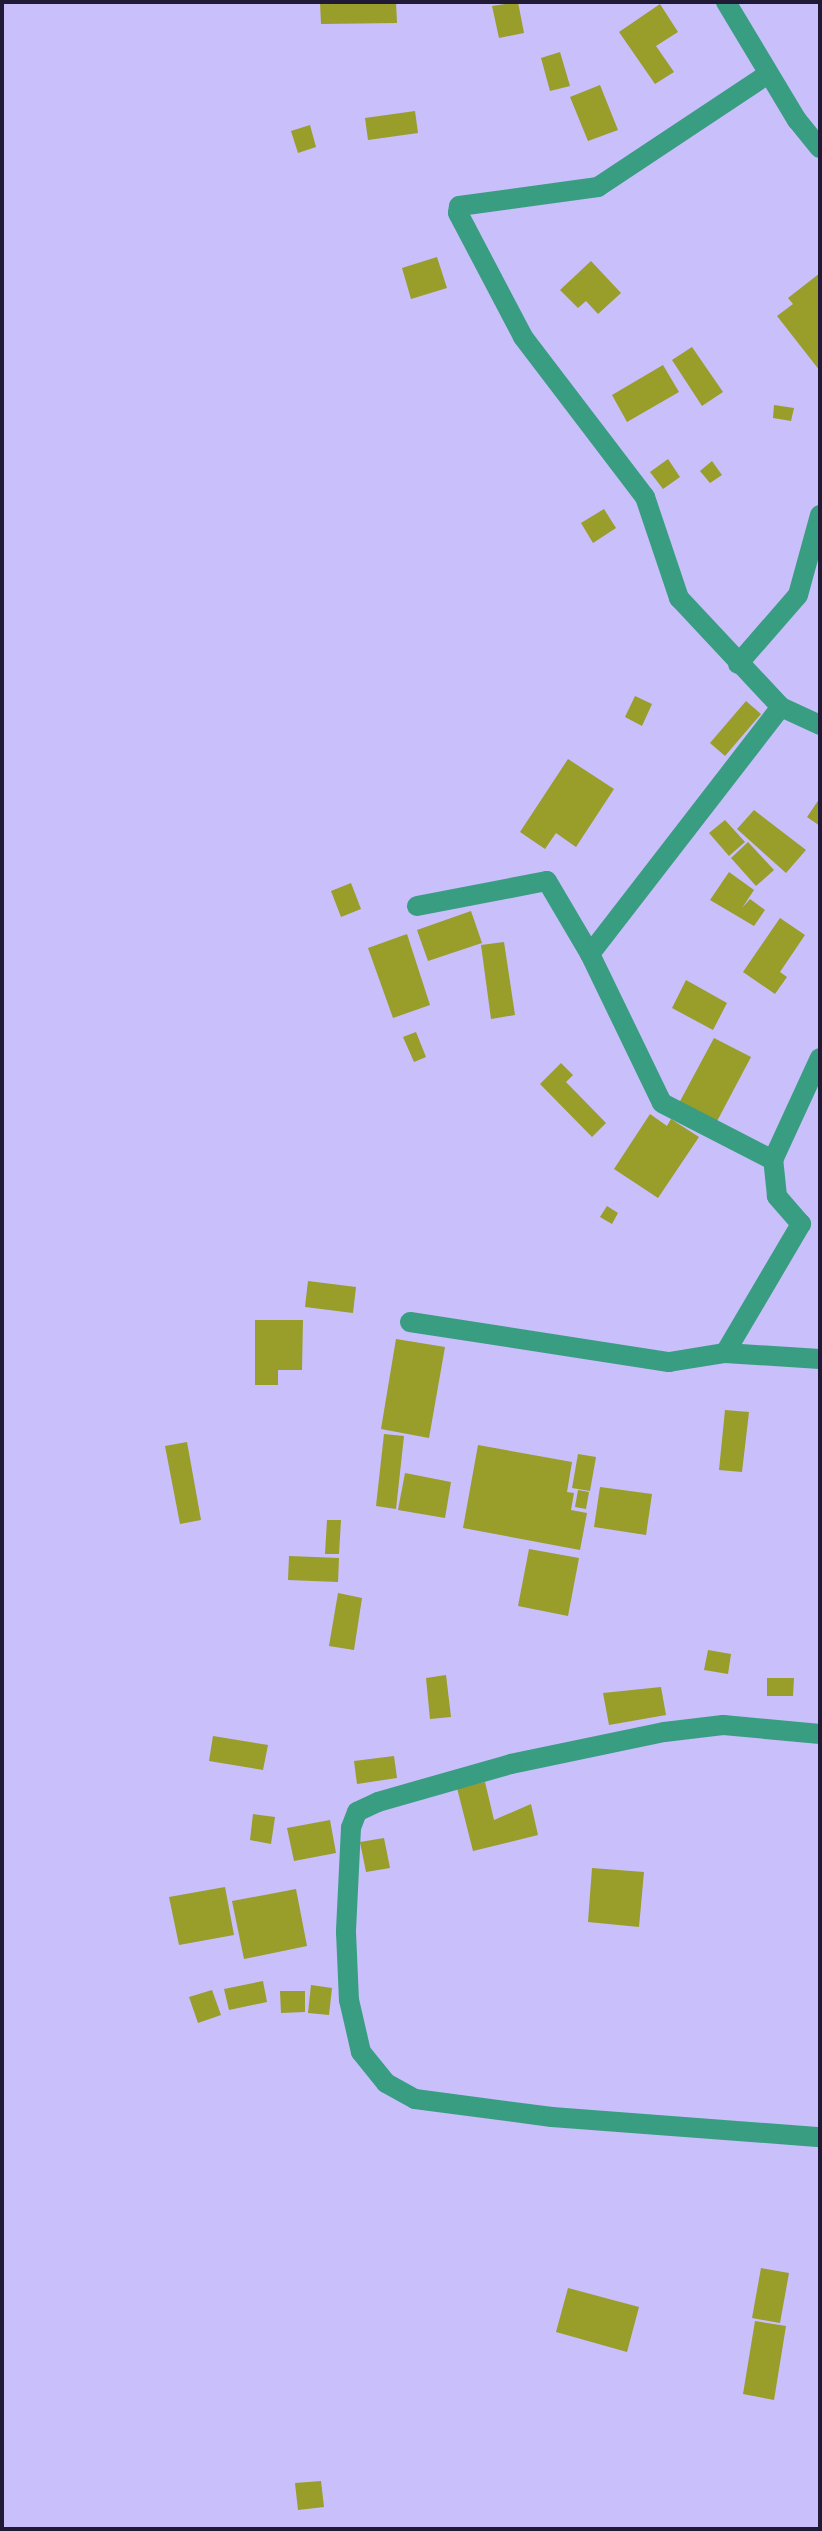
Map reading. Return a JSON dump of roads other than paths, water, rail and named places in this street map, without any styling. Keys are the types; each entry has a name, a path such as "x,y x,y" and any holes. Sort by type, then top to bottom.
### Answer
{"street":[{"path":"726,2 768,74 820,148"},
{"path":"768,74 598,187 459,206 458,213 523,337 645,497 679,598 781,707 820,725"},
{"path":"738,664 798,595 820,515"},
{"path":"590,954 781,707"},
{"path":"417,906 547,881 590,954 662,1103 773,1160"},
{"path":"725,1353 810,1225 777,1196 773,1160 820,1058"},
{"path":"410,1322 669,1362 725,1353 820,1359"},
{"path":"820,1734 723,1725 664,1732 511,1764 378,1802 357,1812 351,1828 346,1932 349,2000 361,2052 386,2083 415,2099 552,2117 820,2137"}]}
